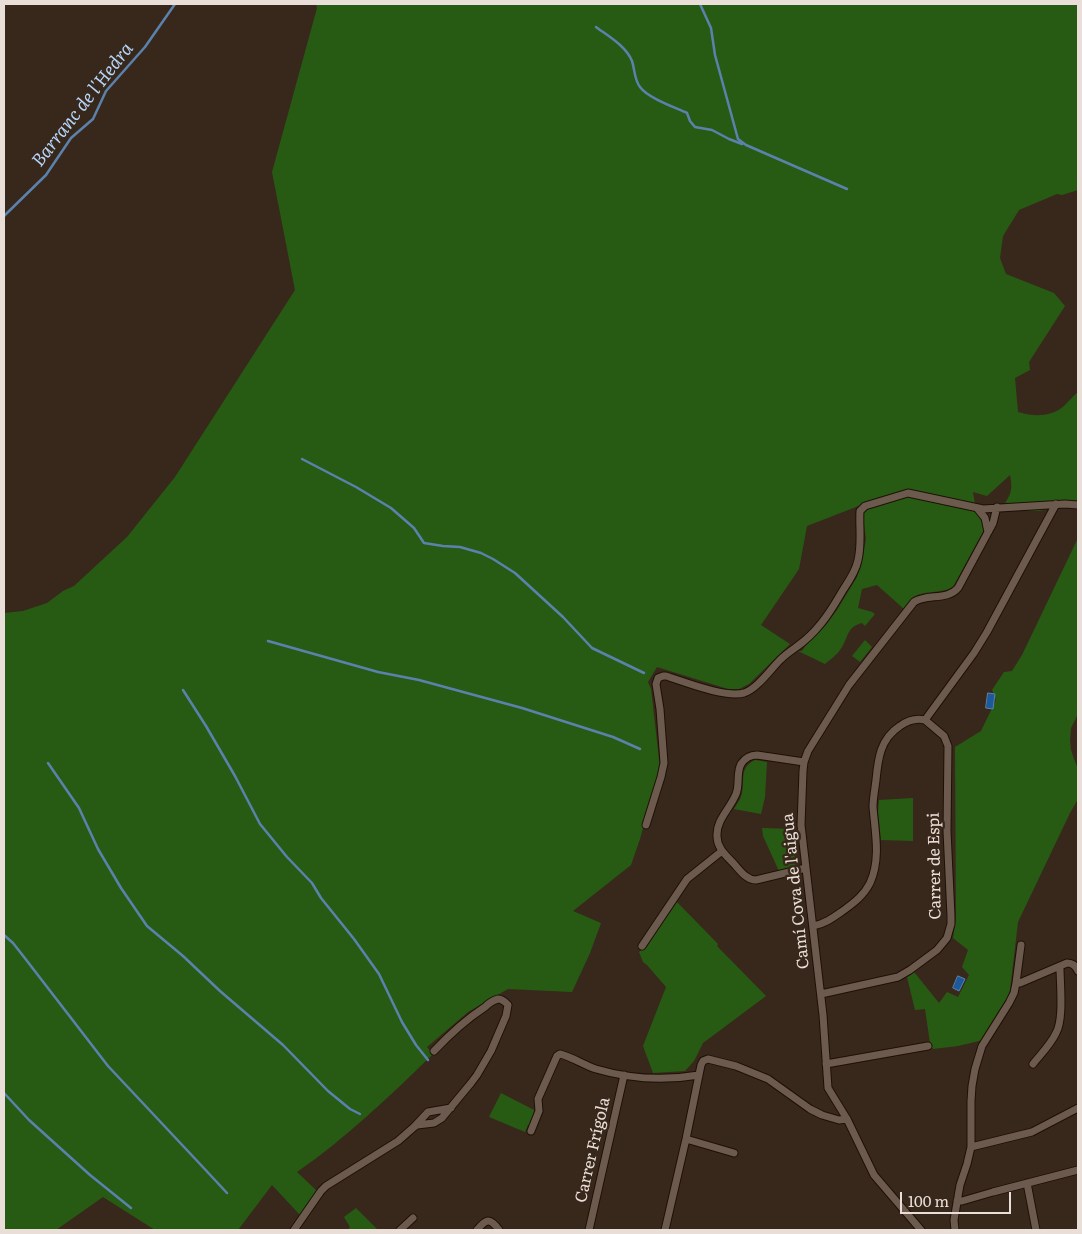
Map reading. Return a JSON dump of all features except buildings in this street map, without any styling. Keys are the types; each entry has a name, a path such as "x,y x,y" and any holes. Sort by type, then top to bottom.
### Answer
{"street":[{"path":"646,825 662,777 664,763 656,684 658,678 666,676 735,694 748,691 757,684 781,659 803,642 822,622 852,576 857,566 859,553 861,536 860,510 865,506 908,493 977,508 1056,504 1078,505"},
{"path":"813,926 822,924 857,901 870,885 877,856 873,802 881,749 888,737 901,726 913,720 925,720 974,653 1056,504"},
{"name":"Camí Cova de l'aigua","path":"921,1230 874,1175 827,1083 821,994 801,825 804,762 808,751 845,690 914,602 919,599 949,595 956,591 988,533 997,507"},
{"path":"977,508 985,518 988,533"},
{"name":"Carrer de Espi","path":"821,994 898,977 937,950 950,933 947,831 948,746 944,736 925,720"},
{"path":"804,762 758,755 751,755 745,760 740,767 735,796 717,828 717,842 722,851 740,871 753,880 806,868"},
{"path":"642,946 687,879 722,851"},
{"path":"955,1230 954,1220 960,1185 971,1147 972,1086 976,1064 982,1046 1011,1000 1016,982 1021,945"},
{"path":"1016,982 1020,983 1067,963 1075,966 1078,972"},
{"path":"1033,1064 1053,1040 1058,1028 1060,1014 1060,967"},
{"path":"414,1127 430,1124 442,1118 471,1084 484,1065 506,1016 508,1005 501,999 488,1004 461,1024 434,1051"},
{"path":"826,1064 928,1046"},
{"path":"531,1132 539,1111 538,1099 558,1055 597,1069 646,1079 683,1078 700,1075"},
{"path":"665,1230 701,1065 704,1061 708,1059 730,1064 772,1081 816,1112 830,1118 847,1120"},
{"name":"Carrer Frígola","path":"589,1230 624,1075"},
{"path":"294,1230 324,1188 393,1144 414,1127 428,1112 451,1108"},
{"path":"971,1147 1032,1132 1077,1109"},
{"path":"686,1139 734,1153"},
{"path":"957,1201 962,1202 1078,1170"},
{"path":"1028,1183 1036,1230"},
{"path":"400,1230 413,1218"},
{"path":"476,1230 483,1223 490,1221 499,1230"}],"green space":[{"path":"316,4 1078,4 1078,190 1062,195 1057,194 1019,210 1003,236 1000,258 1006,274 1054,293 1065,306 1029,362 1030,370 1015,378 1018,412 1024,414 1042,415 1059,410 1078,392 1078,508 1064,506 1039,511 1006,510 1002,508 1010,492 1010,475 987,496 973,492 976,511 985,528 953,587 943,591 916,596 912,598 904,609 877,585 862,589 858,608 875,614 865,626 862,623 851,629 840,650 825,664 798,651 802,651 809,641 826,625 857,577 866,539 861,505 807,526 799,569 761,625 790,644 749,684 739,689 728,689 657,667 648,682 651,689 660,768 631,865 573,911 601,923 572,992 508,989 468,1012 427,1047 433,1054 384,1101 333,1145 297,1172 317,1191 300,1215 272,1185 238,1230 155,1230 103,1197 56,1230 4,1230 4,613 23,611 47,603 63,591 74,586 127,537 175,477 295,290 272,172 317,8"},
{"path":"1078,538 1078,714 1071,728 1070,741 1071,750 1078,769 1078,799 1018,922 1010,990 1007,999 983,1040 933,1049 930,1043 925,1009 915,1010 907,977 914,972 939,1003 947,992 958,997 969,975 962,967 968,950 953,938 956,918 955,747 981,731 996,700 992,690 1004,672 1012,671 1022,655"},
{"path":"865,640 872,647 860,662 852,656"},
{"path":"755,760 767,762 765,797 761,814 734,809 743,788 745,770"},
{"path":"913,798 913,841 881,840 878,812 879,800"},
{"path":"762,828 794,829 798,861 795,865 779,871 763,836"},
{"path":"677,902 766,996 703,1043 694,1061 685,1071 653,1073 643,1046 666,987 643,962 639,952 647,946"},
{"path":"501,1093 536,1111 525,1132 489,1117"},
{"path":"356,1208 378,1230 348,1230 350,1227 344,1217"}],"water":[{"path":"988,693 995,694 993,709 986,708"},
{"path":"958,976 965,979 959,991 953,988"}],"waterway":[{"name":"Barranc de l'Hedra","path":"4,216 46,175 71,138 93,119 106,91 145,47 175,4"},
{"path":"700,4 711,28 715,55 738,139 746,145 847,189"},
{"path":"596,27 626,51 632,61 637,81 644,91 662,102 687,113 695,127 712,130 742,144"},
{"path":"302,459 356,487 391,508 414,528 424,543 460,547 481,553 493,559 515,573 563,617 592,648 644,673"},
{"path":"268,641 378,672 419,680 522,708 613,737 640,749"},
{"path":"183,690 235,776 260,824 287,857 312,883 321,898 379,974 402,1022 428,1060"},
{"path":"48,763 79,808 98,849 121,888 147,926 283,1045 328,1091 350,1109 360,1114"},
{"path":"4,935 13,943 108,1066 227,1193"},
{"path":"4,1093 29,1120 90,1175 131,1208"}]}
